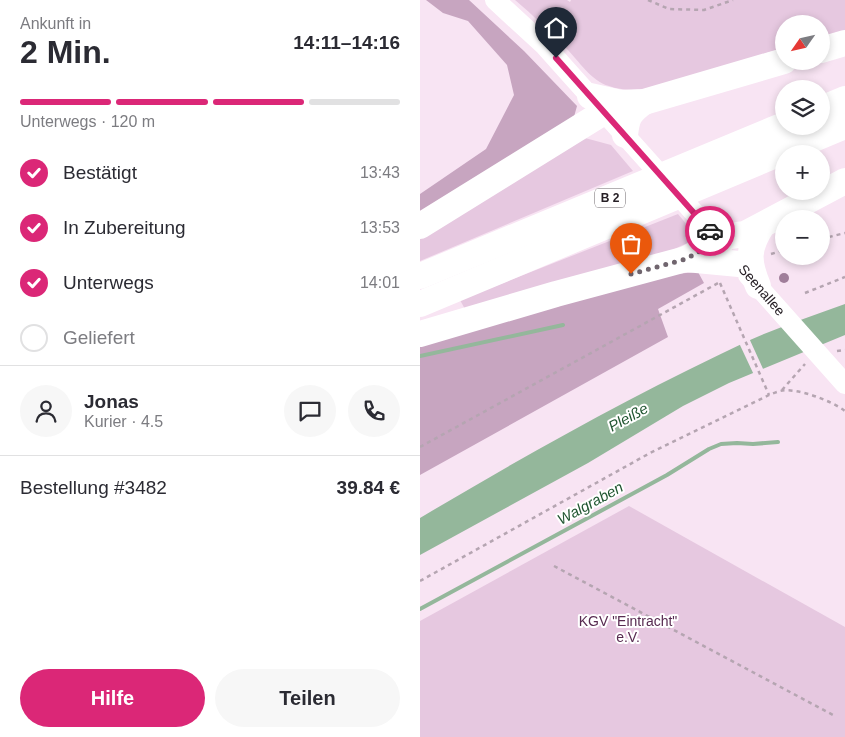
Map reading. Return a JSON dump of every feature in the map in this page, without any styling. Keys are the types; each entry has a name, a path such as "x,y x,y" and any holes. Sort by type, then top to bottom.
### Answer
{"highway":[{"path":"830,47 845,43"},
{"path":"420,226 597,104 644,102 775,64"},
{"path":"830,105 845,99"},
{"path":"631,141 627,120 630,114 644,102"},
{"name":"B 2","path":"420,304 845,126"},
{"name":"B 2","path":"420,276 775,129"},
{"path":"420,334 556,294 686,259 702,250 709,230 730,236 745,234 845,181"},
{"path":"686,259 740,274 752,272 751,247 762,226"}],"main road":[{"name":"Seenallee","path":"494,0 545,46 631,141 709,230 740,274 782,313 815,362 845,384"}],"path":[{"path":"648,0 669,9 704,10 733,0"},
{"path":"830,237 845,232"},
{"path":"420,447 719,283 740,274"},
{"path":"719,283 740,274"},
{"path":"805,293 845,277"},
{"path":"719,283 769,395"},
{"path":"420,581 650,453 782,390 815,362"},
{"path":"782,390 803,393 823,399 845,411"},
{"path":"554,566 833,715"}],"green space":[{"path":"515,0 567,0 570,2 571,0 845,0 845,30 830,34 830,15 775,15 775,51 651,88 635,90 614,88 597,80"},
{"path":"585,138 611,145 633,171 420,261 420,236"},
{"path":"678,214 692,231 694,240 657,257 466,311 460,300"},
{"name":"KGV \"Eintracht\" e.V.","path":"629,506 845,627 845,737 420,737 420,621"}],"shaded area":[{"path":"426,0 469,0 524,51 577,106 572,124 420,216 420,194 486,149 514,95 507,65 468,21 443,13"},
{"path":"698,272 704,283 658,309 668,337 420,475 420,345 662,275"}],"water":[{"name":"Pleiße","path":"845,304 845,335 729,383 683,406 588,463 420,555 420,518 460,494 583,425 708,360 762,335"}],"pier":[{"path":"749,338 764,371 754,375 739,343"}],"waterway":[{"path":"420,356 563,325"},
{"name":"Walgraben","path":"420,609 667,475 709,449 721,444 778,442"}],"way so far":[{"path":"631,274 686,259 702,250 714,236 710,231"}],"route":[{"path":"556,58 710,231"}]}
